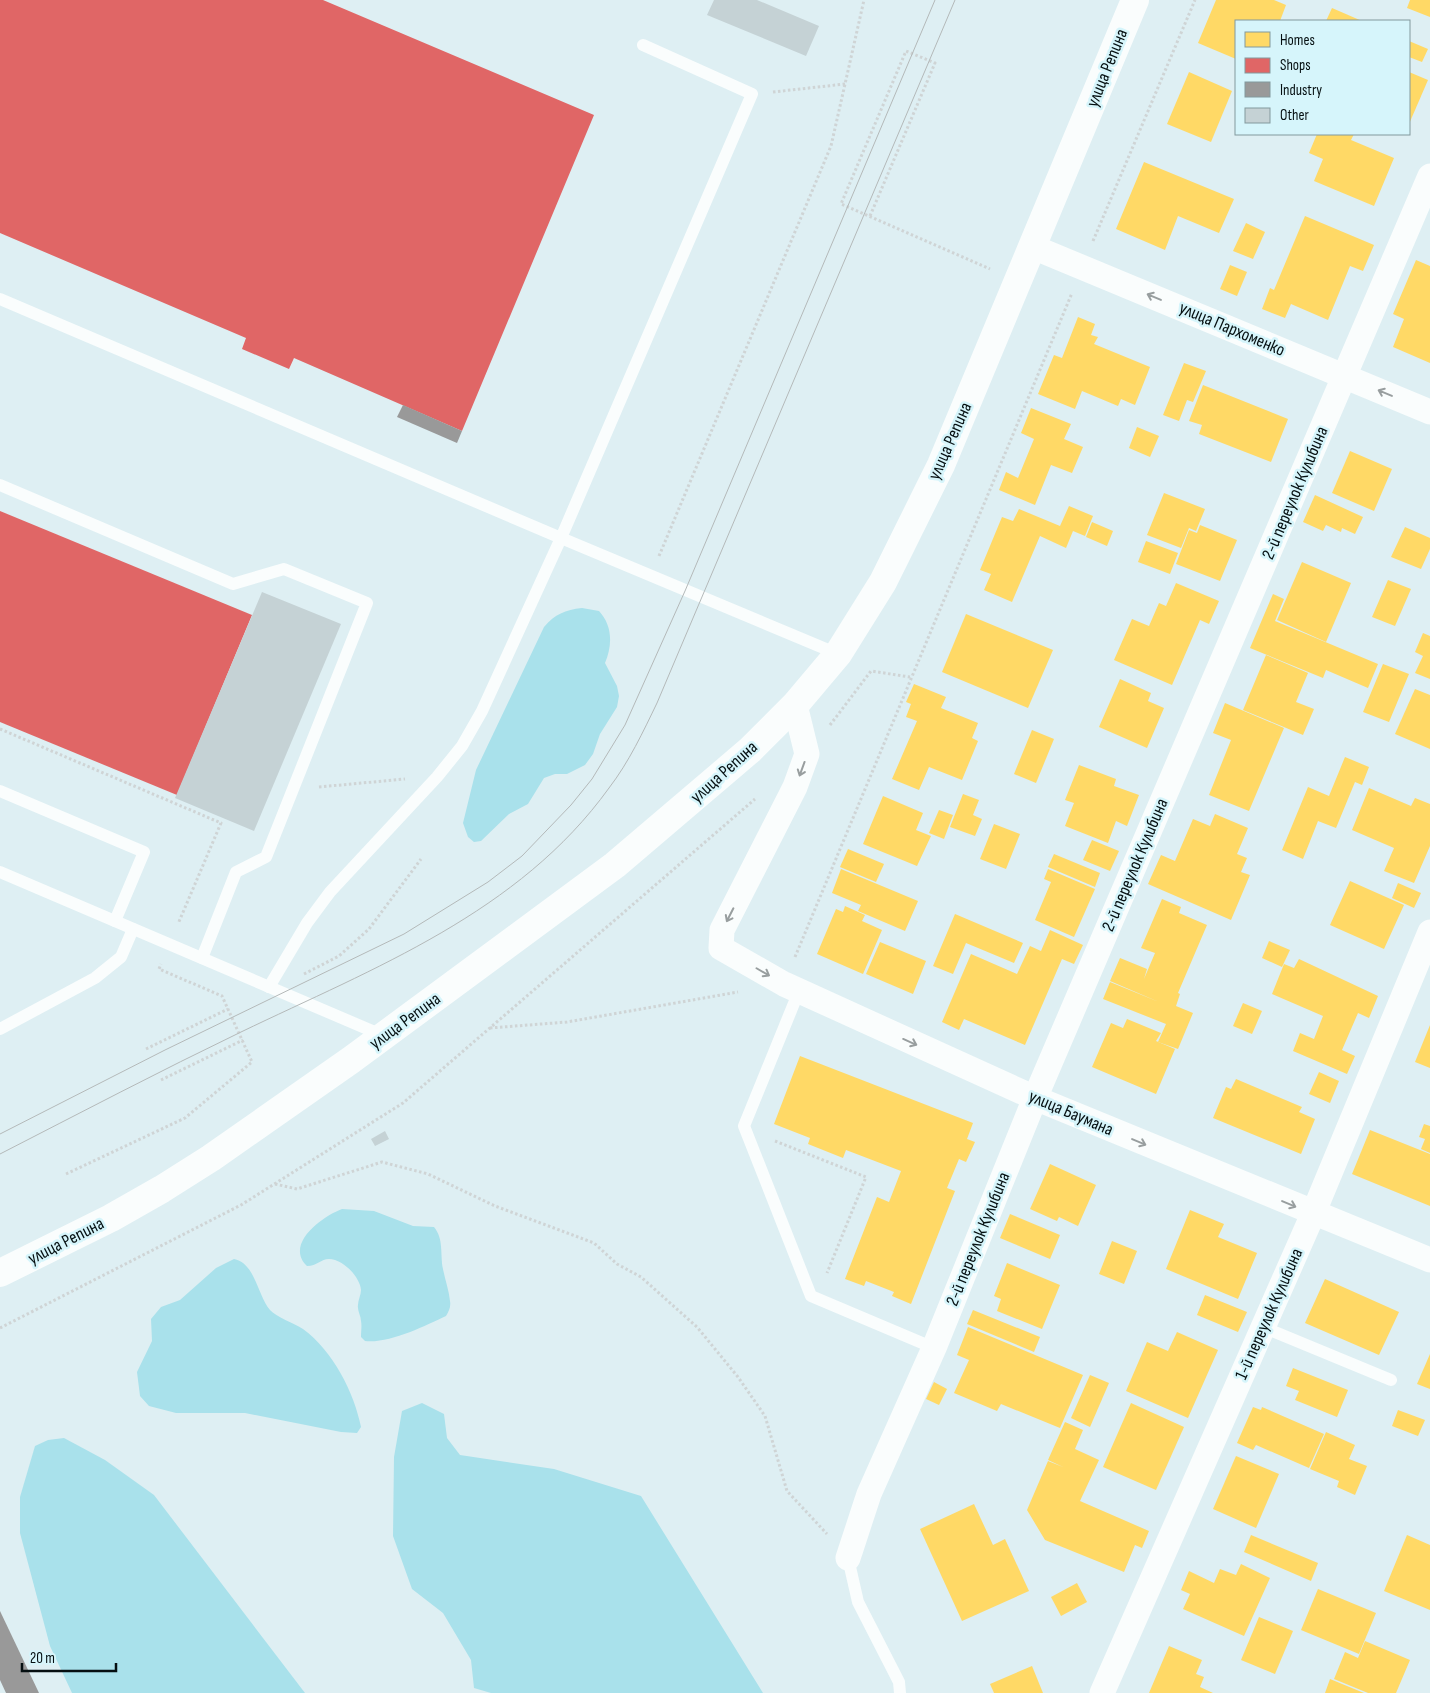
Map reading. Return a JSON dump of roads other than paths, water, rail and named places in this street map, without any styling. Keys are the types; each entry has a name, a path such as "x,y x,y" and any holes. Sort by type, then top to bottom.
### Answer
{"street":[{"name":"улица Репина","path":"0,1273 111,1218 162,1189 211,1158 384,1036 615,865 735,763 795,705 838,654 883,582 941,465 1135,0"},
{"name":"2-й переулок Кулибина","path":"848,1558 869,1494 934,1348 1035,1098 1430,176"},
{"name":"улица Пархоменко","path":"1033,247 1430,412"},
{"name":"улица Баумана","path":"795,705 807,754 795,787 722,930 721,948 791,988 1035,1098 1313,1214 1430,1260"},
{"name":"1-й переулок Кулибина","path":"1102,1693 1313,1214 1430,932"}],"lane":[{"path":"272,988 307,923 330,892 437,777 462,746 482,711 561,538 752,94 643,45"},
{"path":"0,299 838,654"},
{"path":"0,485 234,584 284,569 367,603 266,857 236,872 202,958"},
{"path":"0,791 144,852 115,921"},
{"path":"0,872 384,1036"},
{"path":"0,1029 95,978 121,957 133,928"},
{"path":"791,988 744,1126 811,1296 934,1348"},
{"path":"1264,1327 1391,1380"},
{"path":"848,1558 858,1602 898,1682 900,1693"}],"tram line":[{"path":"0,1134 165,1050 404,934 488,882 522,856 571,805 592,779 625,725 685,591 935,0"},
{"path":"0,1154 180,1062 392,960 441,933 488,903 532,870 573,832 623,768 657,703 955,0"}]}
